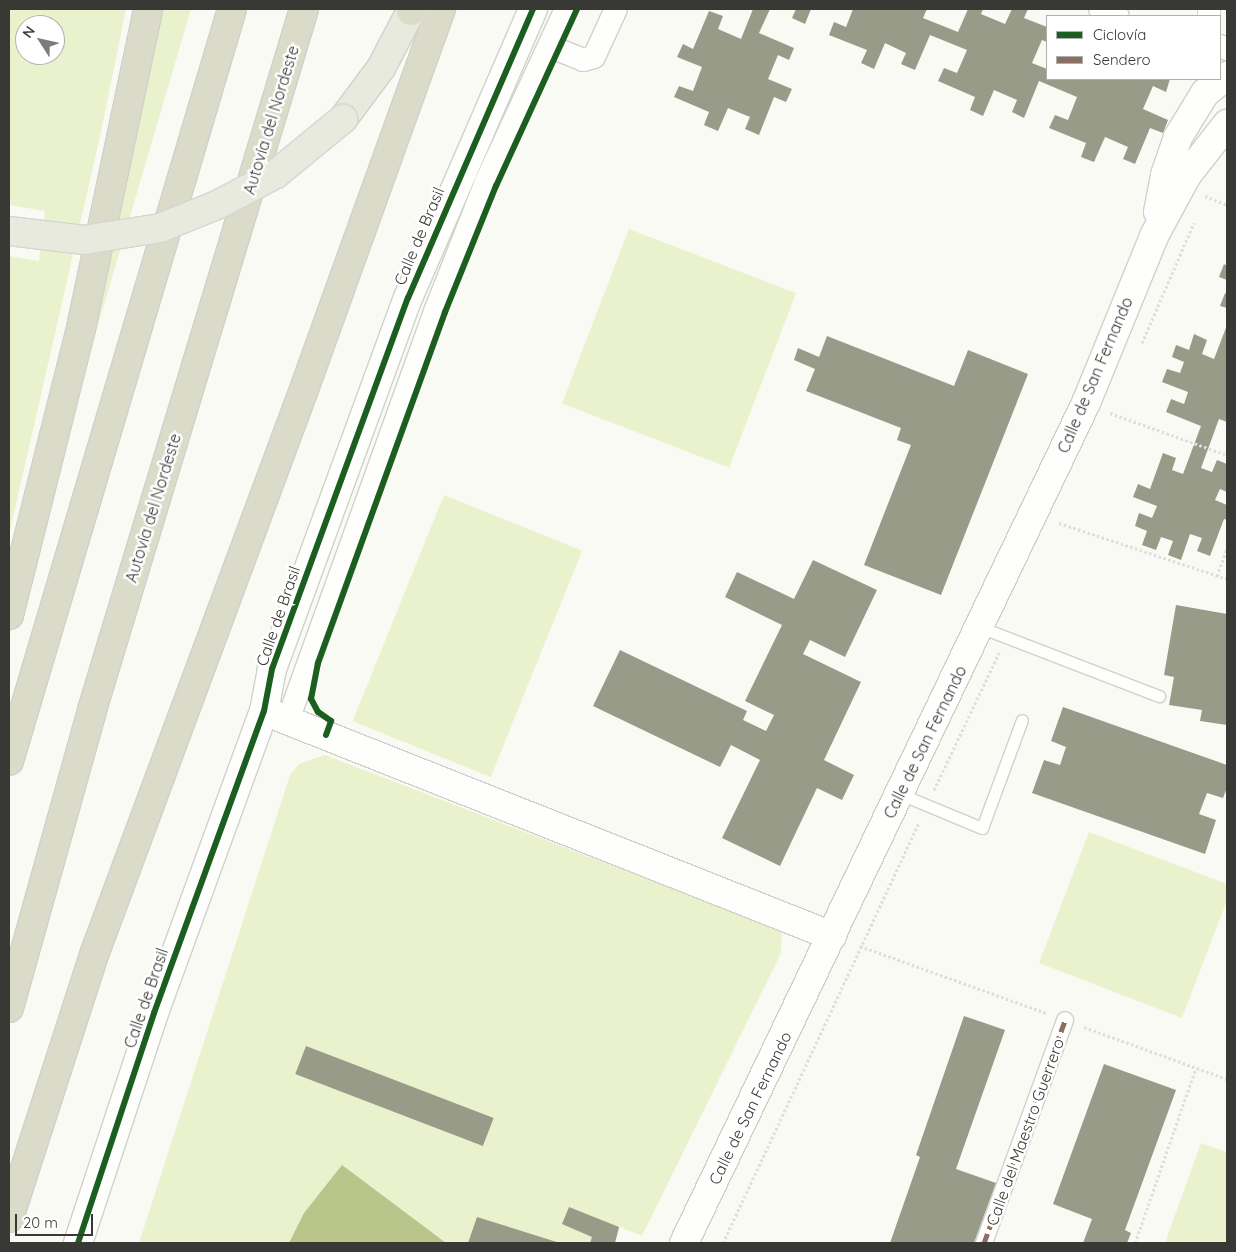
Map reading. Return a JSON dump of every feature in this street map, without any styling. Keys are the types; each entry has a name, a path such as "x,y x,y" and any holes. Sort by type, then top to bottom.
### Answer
{"highway":[{"path":"9,615 81,328 148,9"},
{"path":"9,761 232,9"},
{"name":"Autovía del Nordeste","path":"9,1008 92,710 304,9"},
{"path":"9,1218 95,952 300,401 441,9"}],"main road":[{"path":"9,231 84,240 160,228 219,204 276,174 343,120 381,68 412,9"}],"street":[{"name":"Calle de Brasil","path":"276,715 272,669 408,298 533,9"},
{"name":"Calle de Brasil","path":"78,1243 154,1013 276,715 486,182 566,9"},
{"path":"549,46 583,60 594,57 616,9"},
{"path":"1100,9 1115,15"},
{"name":"Calle de San Fernando","path":"1154,236 1165,175 1178,137 1200,93 1221,80"},
{"name":"Calle de San Fernando","path":"1200,93 1198,118 1209,126 1225,126"},
{"name":"Calle de San Fernando","path":"684,1243 1086,403 1154,236 1187,176 1225,126"},
{"path":"276,715 832,936"},
{"name":"Calle del Maestro Guerrero","path":"984,1243 1065,1020"}],"lane":[{"path":"980,626 1159,696"},
{"path":"900,794 982,828 1022,720"}],"path":[{"path":"1205,196 1227,205"},
{"path":"1111,413 1227,455"},
{"path":"1059,524 1227,579"},
{"path":"1217,576 1227,549"},
{"path":"1134,1243 1196,1068"}],"shaded area":[{"path":"9,9 126,9 101,132 9,535 9,256 39,261 45,211 9,205"},
{"path":"162,9 191,9 86,366 79,359"},
{"path":"629,229 796,293 729,468 562,404"},
{"path":"444,495 582,551 491,777 353,721"},
{"path":"325,755 782,931 781,953 642,1236 620,1227 615,1243 139,1243 290,775 299,764"},
{"path":"1089,832 1227,884 1227,900 1182,1018 1039,963"},
{"path":"1201,1143 1227,1152 1227,1243 1165,1243"},
{"path":"342,1165 446,1243 289,1243 304,1213"}],"building":[{"path":"753,9 770,9 759,33 794,48 789,60 778,55 768,79 792,89 786,102 774,97 759,135 745,129 750,117 728,108 718,131 704,125 709,112 674,97 679,86 693,91 702,67 677,57 683,44 693,49 709,11 723,16 718,29 741,39"},
{"path":"796,9 811,9 805,24 792,18"},
{"path":"853,9 927,9 923,18 958,32 968,9 983,9 981,14 1005,24 1012,9 1028,9 1024,18 1046,27 1046,42 1042,40 1032,63 1046,69 1046,80 1170,80 1166,92 1153,86 1143,109 1168,120 1163,133 1150,128 1135,164 1123,159 1128,147 1105,137 1094,162 1081,157 1086,143 1049,128 1055,115 1068,120 1077,97 1039,81 1024,118 1012,112 1017,100 994,90 983,116 970,110 975,97 938,81 944,68 957,73 967,50 930,35 915,70 901,64 906,53 885,43 874,69 861,63 867,50 829,35 834,22 846,27"},
{"path":"1224,264 1227,266 1227,280 1219,277"},
{"path":"1225,293 1227,294 1227,308 1220,306"},
{"path":"1227,325 1227,422 1219,419 1201,468 1212,472 1217,460 1227,464 1227,492 1220,489 1215,500 1227,505 1227,520 1224,519 1210,556 1197,551 1202,538 1190,534 1181,560 1168,555 1173,541 1161,537 1156,550 1142,545 1147,531 1135,526 1139,513 1152,518 1157,506 1133,497 1138,484 1150,489 1163,453 1176,458 1172,470 1183,474 1201,426 1166,412 1171,399 1184,404 1188,392 1162,382 1167,369 1180,373 1184,362 1172,357 1176,345 1189,350 1194,334 1207,340 1202,354 1214,359"},
{"path":"827,336 954,386 968,350 1028,374 941,595 864,565 911,445 897,440 901,428 806,391 815,369 794,360 798,348 819,357"},
{"path":"813,560 877,590 845,657 810,640 803,654 861,682 824,760 854,775 842,800 817,788 780,866 722,838 760,760 731,745 720,767 593,706 620,650 747,711 743,720 766,731 774,715 745,701 782,625 725,597 737,572 794,599"},
{"path":"1176,605 1227,614 1227,725 1200,721 1202,710 1169,705 1174,677 1164,675"},
{"path":"1063,707 1227,765 1227,788 1223,798 1207,793 1199,814 1216,820 1205,854 1032,793 1044,760 1060,765 1066,747 1051,741"},
{"path":"964,1016 1005,1030 956,1169 996,1183 974,1243 890,1243 920,1157 916,1155"},
{"path":"306,1046 494,1118 483,1146 295,1074"},
{"path":"1104,1064 1176,1090 1125,1230 1131,1233 1127,1243 1083,1243 1092,1219 1053,1204"},
{"path":"569,1207 619,1227 615,1243 590,1243 592,1237 562,1224"},
{"path":"477,1217 560,1243 468,1243"}],"marked path":[{"path":"984,1243 1065,1020"}],"cycle path":[{"path":"78,1243 154,1013 264,711 272,669 408,298 533,9"},
{"path":"326,735 331,721 318,712 311,699 318,663 445,312 496,186 577,9"}]}
